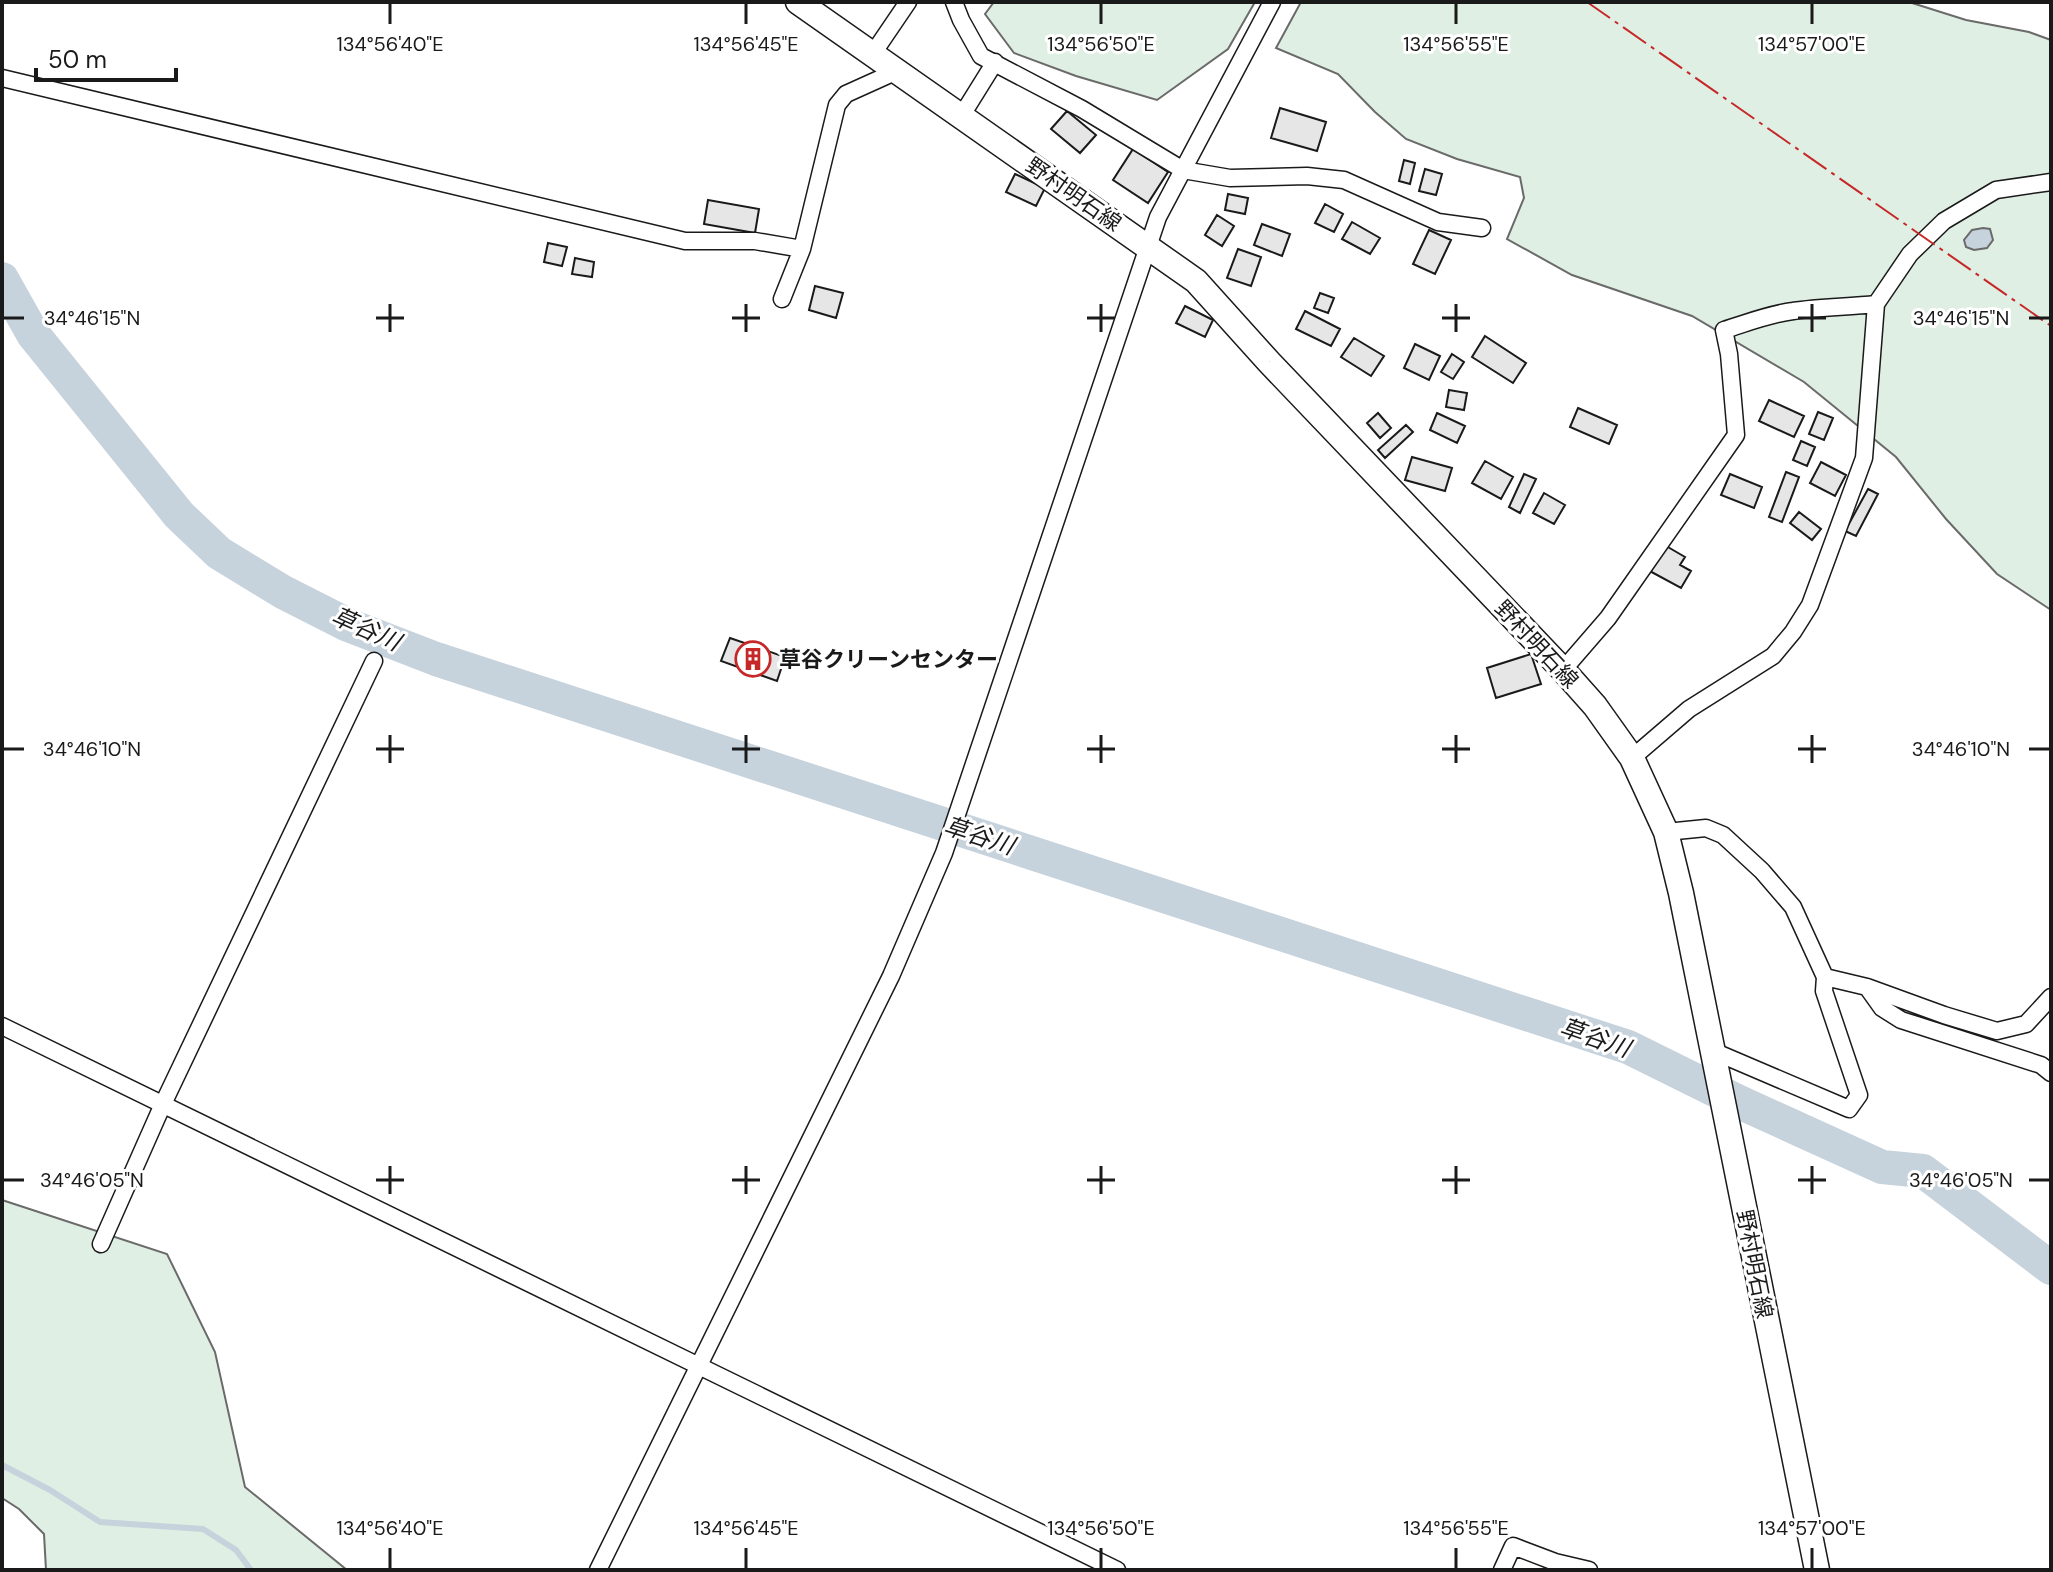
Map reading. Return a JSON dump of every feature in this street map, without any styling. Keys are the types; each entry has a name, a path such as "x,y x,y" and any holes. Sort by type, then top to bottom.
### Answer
{"main road":[{"name":"野村明石線","path":"798,2 1196,281 1269,362 1563,670 1595,706 1632,758 1666,832 1728,1120 1817,1570"}],"street":[{"path":"872,55 908,2"},
{"path":"954,2 981,56 1082,109 1183,170 1230,178 1307,176 1344,180 1438,222 1482,228"},
{"path":"598,1570 891,976 944,853 1147,245 1158,217 1272,2"},
{"path":"962,115 995,62"},
{"path":"782,299 802,249 837,105 846,94 897,71"},
{"path":"2,78 685,241 755,241 802,249"},
{"path":"1632,758 1689,709 1773,656 1810,605 1864,458 1876,304 1910,254 1944,221 1996,190 2051,182"},
{"path":"1563,670 1608,618 1736,435 1724,330 1792,311 1876,304"},
{"path":"101,1244 163,1104 374,661"},
{"path":"1666,832 1706,828 1723,835 1762,871 1793,907 1825,977 1824,991 1859,1095 1849,1109 1713,1051"},
{"path":"1825,977 1867,987 1997,1031 2026,1024 2051,997"},
{"path":"1867,987 1882,1008 1901,1020 2041,1065 2051,1073"},
{"path":"2,1026 1117,1570"},
{"path":"1502,1570 1513,1546 1555,1562 1589,1570"}],"green space":[{"path":"994,2 1255,2 1228,49 1157,100 1076,76 1014,53 985,14"},
{"path":"1301,2 1909,2 1966,20 2029,32 2051,40 2051,610 1997,574 1946,519 1896,457 1804,382 1692,316 1572,275 1507,239 1524,198 1520,177 1457,159 1406,139 1338,74 1276,48"},
{"path":"2,1200 167,1254 215,1352 245,1487 347,1570 46,1570 44,1534 19,1509 2,1498"}],"shaded area":[{"path":"1990,229 1993,240 1987,248 1974,250 1966,247 1964,240 1972,230"}],"building":[{"path":"1280,108 1326,122 1317,151 1271,138"},
{"path":"1067,111 1096,135 1080,153 1051,129"},
{"path":"1133,149 1168,172 1148,203 1113,180"},
{"path":"1404,160 1415,163 1410,184 1399,181"},
{"path":"1425,169 1442,174 1436,195 1419,191"},
{"path":"1015,174 1045,188 1036,206 1006,192"},
{"path":"1228,194 1248,198 1245,214 1225,210"},
{"path":"708,200 759,209 755,233 704,224"},
{"path":"1325,204 1343,214 1334,232 1315,223"},
{"path":"1217,215 1234,226 1222,246 1205,235"},
{"path":"1352,222 1380,238 1370,254 1342,239"},
{"path":"1262,224 1290,234 1282,256 1254,245"},
{"path":"1429,230 1451,240 1435,274 1413,264"},
{"path":"548,243 567,247 562,266 544,262"},
{"path":"1238,249 1261,257 1251,286 1227,278"},
{"path":"575,258 594,262 592,277 572,274"},
{"path":"815,286 843,293 836,318 809,310"},
{"path":"1320,293 1334,298 1328,313 1314,308"},
{"path":"1185,306 1213,320 1205,337 1176,323"},
{"path":"1305,311 1340,329 1331,346 1296,329"},
{"path":"1485,336 1526,363 1513,383 1472,357"},
{"path":"1354,338 1384,356 1371,376 1341,357"},
{"path":"1415,344 1440,356 1429,380 1404,368"},
{"path":"1452,354 1464,362 1453,379 1441,372"},
{"path":"1449,390 1467,393 1464,410 1446,407"},
{"path":"1769,400 1804,416 1794,437 1759,421"},
{"path":"1578,408 1617,425 1609,444 1570,427"},
{"path":"1818,412 1833,418 1824,440 1809,434"},
{"path":"1378,413 1391,428 1380,438 1367,423"},
{"path":"1437,413 1465,426 1457,443 1430,430"},
{"path":"1406,425 1413,432 1385,458 1378,450"},
{"path":"1801,441 1815,447 1807,466 1793,460"},
{"path":"1412,457 1452,468 1445,491 1405,480"},
{"path":"1485,461 1513,477 1501,499 1472,483"},
{"path":"1821,462 1846,475 1835,496 1810,483"},
{"path":"1786,472 1799,477 1782,522 1769,517"},
{"path":"1524,474 1536,479 1520,513 1509,507"},
{"path":"1730,474 1762,487 1754,508 1721,495"},
{"path":"1868,489 1878,494 1856,536 1845,531"},
{"path":"1544,493 1565,505 1554,524 1533,513"},
{"path":"1799,512 1821,529 1812,540 1790,523"},
{"path":"1661,543 1685,557 1680,565 1691,571 1681,588 1646,569"},
{"name":"草谷クリーンセンター","path":"730,638 785,657 777,681 721,661"},
{"path":"1531,654 1541,684 1496,698 1487,668"}],"waterway":[{"name":"草谷川","path":"2,279 33,334 179,515 219,553 283,592 348,625 436,659 1628,1047 1882,1167 1923,1171 2051,1268"},
{"path":"2,1465 50,1490 100,1522 203,1529 236,1550 251,1570"}],"power":[{"path":"1587,2 2051,326"}],"place":[{"name":"草谷クリーンセンター","path":"753,659"}]}
